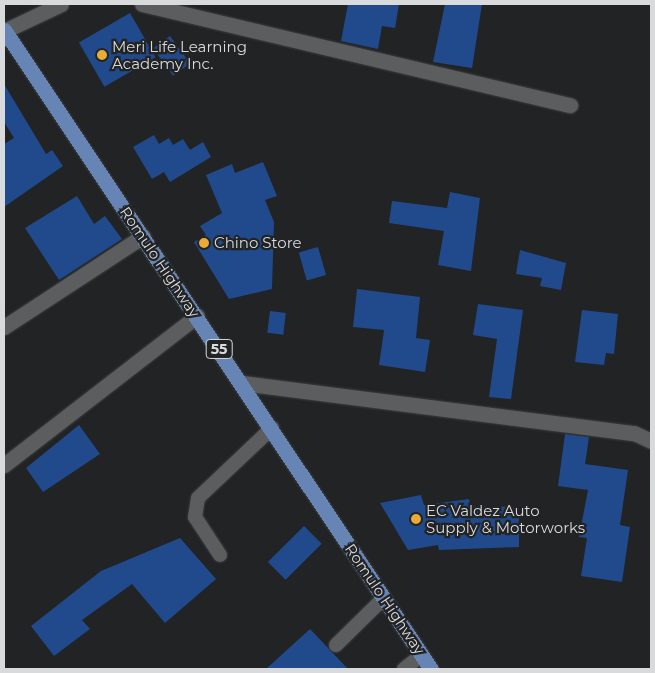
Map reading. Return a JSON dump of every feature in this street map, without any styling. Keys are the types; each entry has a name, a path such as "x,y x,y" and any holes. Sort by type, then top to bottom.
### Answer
{"highway":[{"name":"Romulo Highway","path":"4,31 242,382 431,669"}],"street":[{"path":"4,31 61,4"},
{"path":"142,4 570,105"},
{"path":"4,327 143,236"},
{"path":"4,465 197,316"},
{"path":"242,382 634,433 651,441"}],"lane":[{"path":"220,555 195,517 198,498 272,428"},
{"path":"336,645 384,598"},
{"path":"404,669 422,655"}],"building":[{"path":"348,4 399,4 395,28 382,26 378,49 341,41"},
{"path":"445,4 482,4 472,68 433,62"},
{"path":"130,13 156,57 104,87 79,43"},
{"path":"170,36 190,64 173,76 153,48"},
{"path":"4,84 46,154 52,150 63,166 4,207 4,144 14,138 4,122"},
{"path":"154,135 159,144 169,138 173,145 183,139 190,150 203,142 211,157 170,182 164,172 152,179 133,147"},
{"path":"263,162 277,196 265,200 274,222 272,289 229,299 194,242 206,235 200,226 222,213 206,175 232,164 235,173"},
{"path":"450,192 480,198 471,271 438,265 444,231 389,223 392,201 447,208"},
{"path":"77,196 94,224 105,216 122,239 59,280 25,228"},
{"path":"318,247 326,275 307,280 299,253"},
{"path":"520,250 566,263 561,290 540,286 542,278 516,274"},
{"path":"357,289 420,297 416,338 430,340 425,372 379,365 384,330 353,327"},
{"path":"478,304 523,310 511,399 489,397 497,339 473,335"},
{"path":"582,310 618,314 614,354 606,353 604,365 575,362"},
{"path":"270,311 286,313 283,335 267,333"},
{"path":"79,425 100,454 43,492 26,468"},
{"path":"565,434 589,437 585,464 628,470 620,525 630,527 622,582 581,576 587,538 579,537 588,490 558,486"},
{"path":"421,495 424,505 469,499 470,506 519,507 519,547 439,550 438,545 408,550 380,503"},
{"path":"304,526 322,544 286,580 268,562"},
{"path":"180,538 216,579 165,623 132,584 82,620 90,629 54,656 31,626 101,571"},
{"path":"310,629 348,669 266,669"}],"place":[{"name":"Meri Life Learning Academy Inc.","path":"102,55"},
{"name":"Chino Store","path":"204,243"},
{"name":"EC Valdez Auto Supply & Motorworks","path":"416,519"}]}
